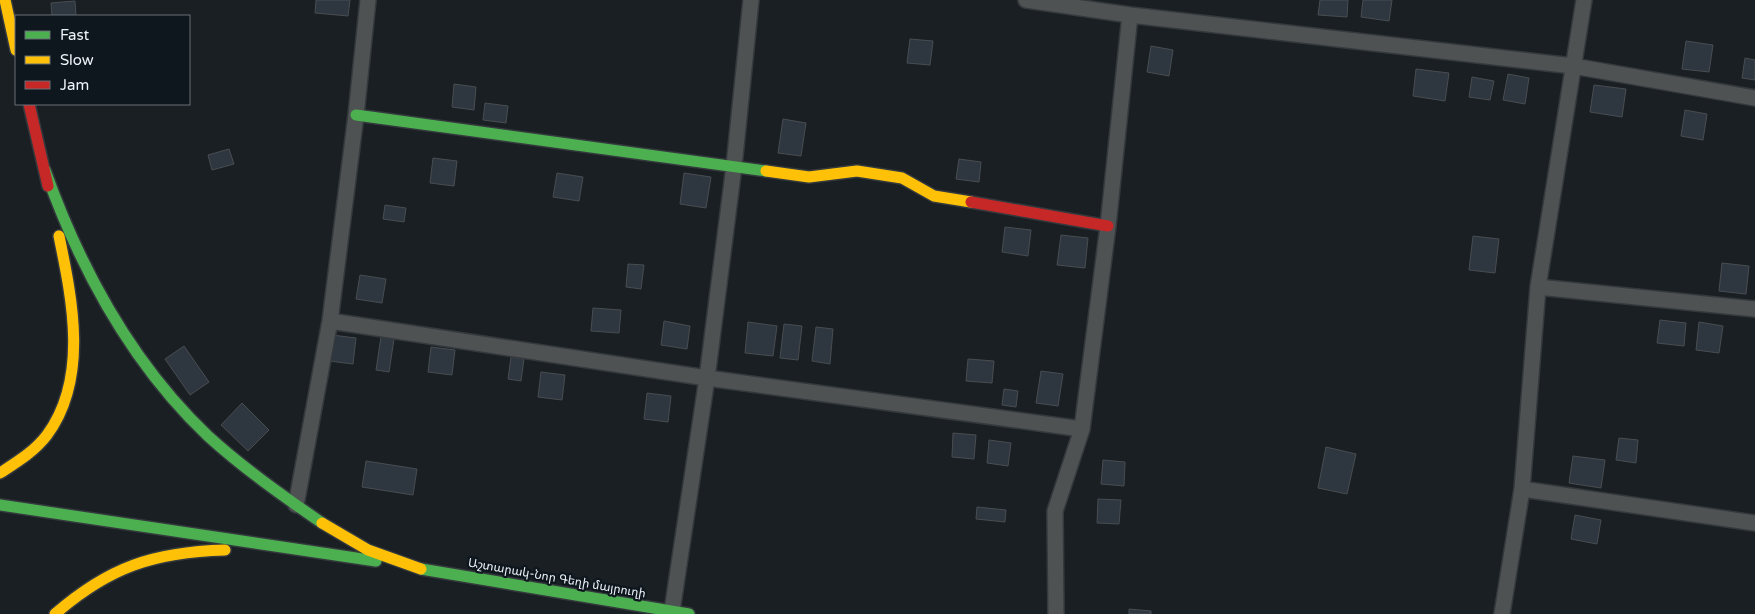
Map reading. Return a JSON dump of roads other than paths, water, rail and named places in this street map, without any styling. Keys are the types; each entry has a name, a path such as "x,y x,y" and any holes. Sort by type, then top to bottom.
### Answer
{"main road":[{"path":"5,0 15,46"},
{"path":"2,40 8,17"},
{"path":"0,473 22,459 48,435 63,406 71,370 73,336 72,301 45,170 29,105"},
{"path":"356,115 809,176 857,171 902,178 934,196 1108,226"},
{"path":"45,170 63,219 82,261 128,338 163,387 197,426 253,474 334,531 367,549 421,569"},
{"path":"0,505 421,569"},
{"path":"55,614 83,591 111,574 135,562 156,556 205,550 311,551"},
{"name":"Աշտարակ-Նոր Գեղի մայրուղի","path":"421,569 689,614"}],"street":[{"path":"296,506 330,321 356,115 368,0"},
{"path":"672,611 707,378 734,166 751,0"},
{"path":"1026,0 1130,15 1573,66 1755,98"},
{"path":"1502,614 1522,489 1538,287 1584,0"},
{"path":"1056,614 1055,511 1082,429 1108,226 1130,15"},
{"path":"1538,287 1755,309"},
{"path":"330,321 707,378 1082,429"},
{"path":"1522,489 1755,523"}]}
